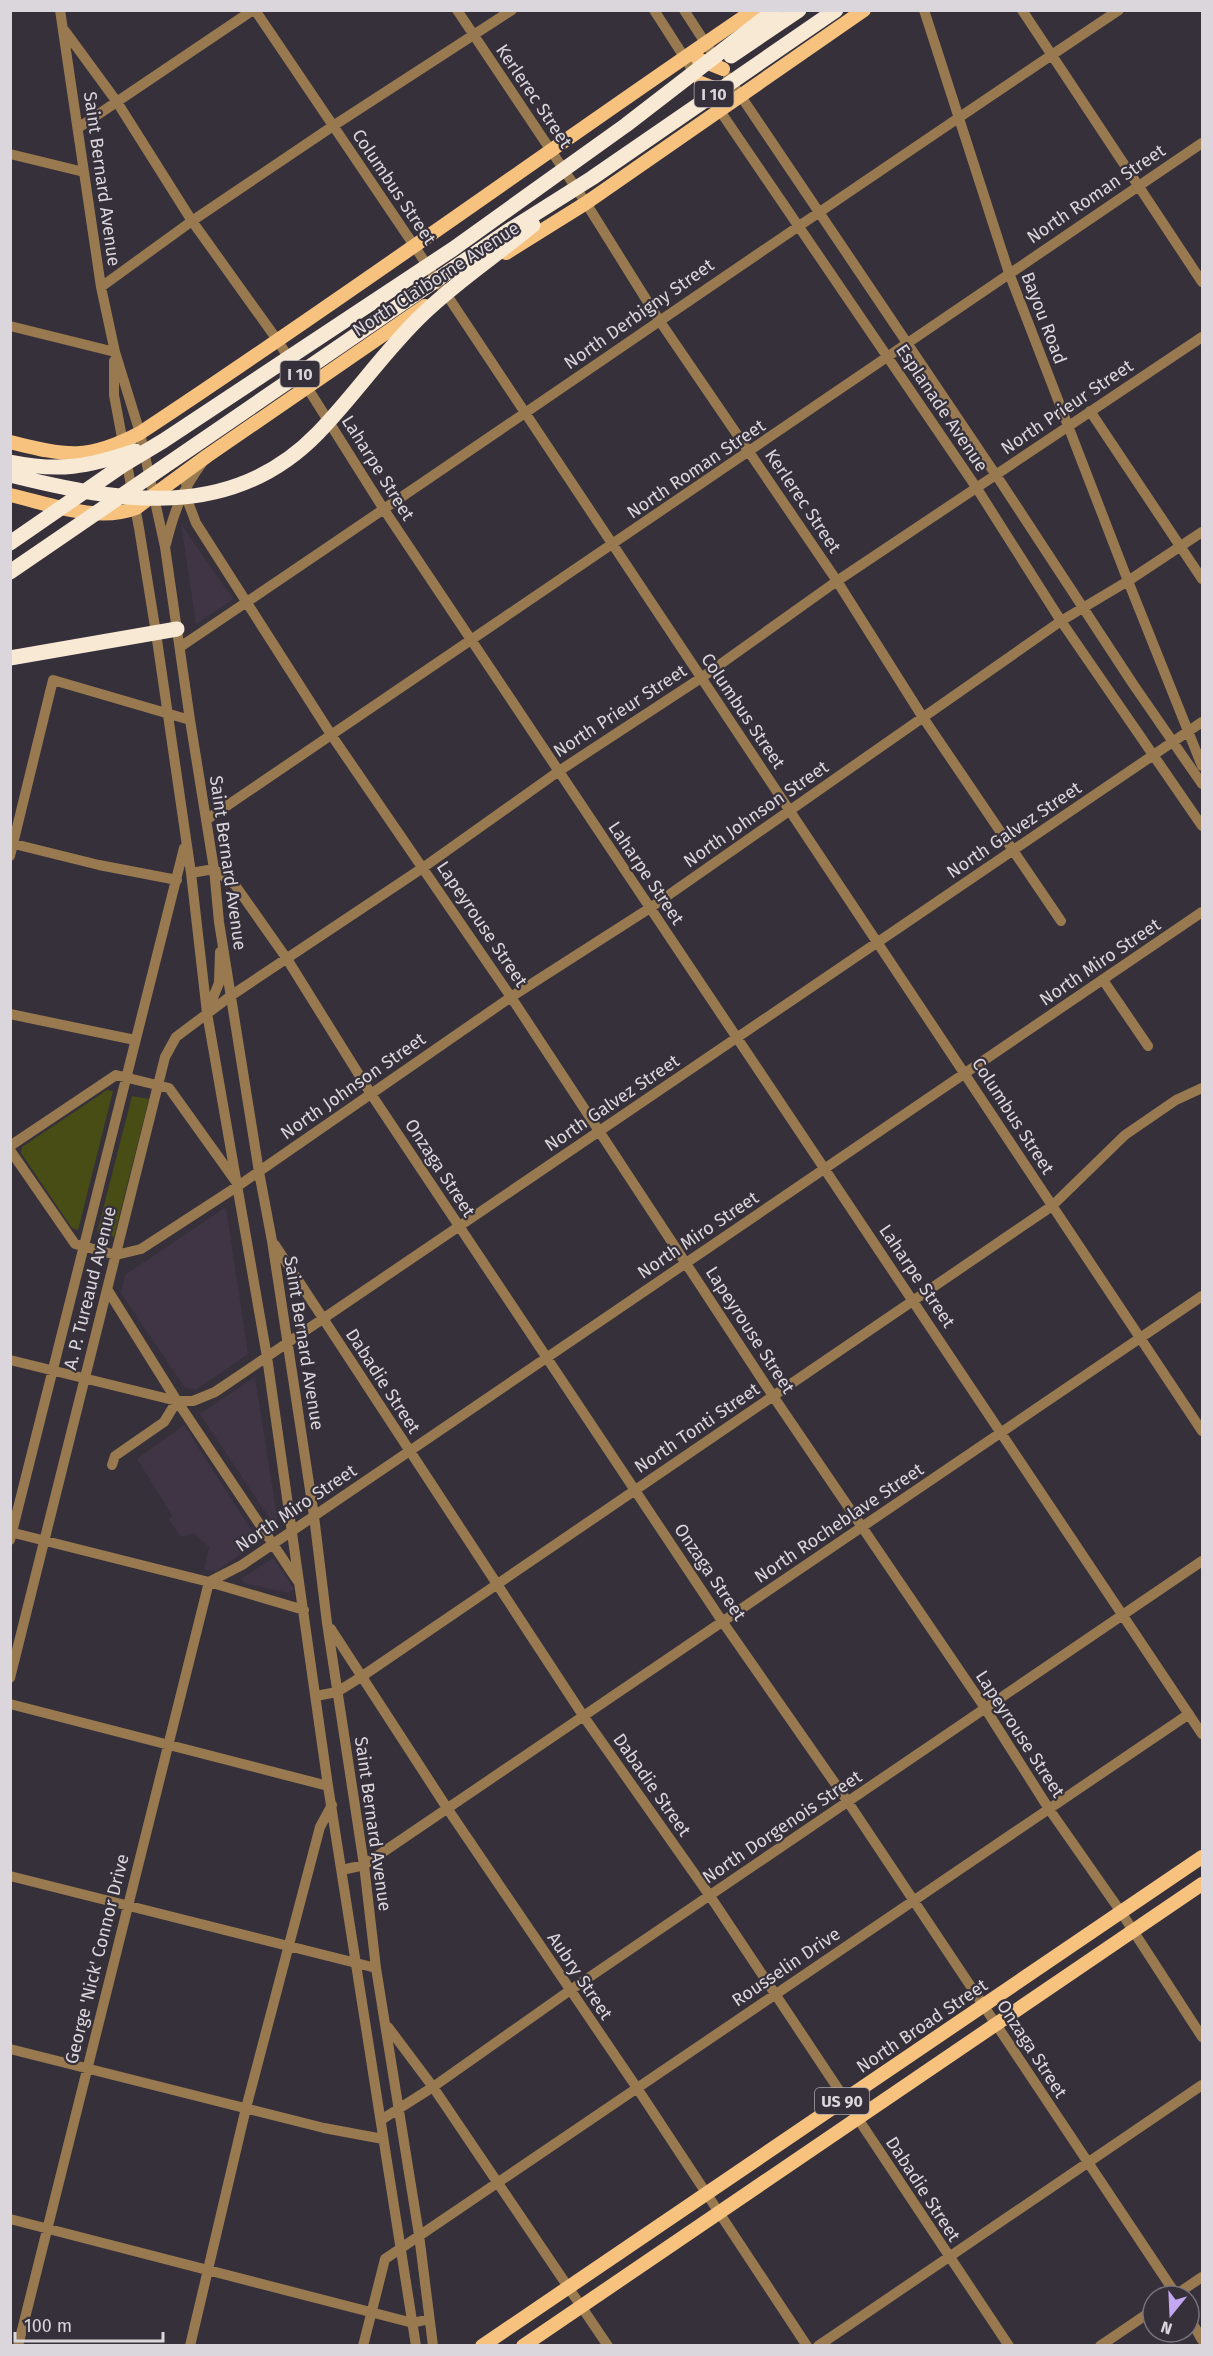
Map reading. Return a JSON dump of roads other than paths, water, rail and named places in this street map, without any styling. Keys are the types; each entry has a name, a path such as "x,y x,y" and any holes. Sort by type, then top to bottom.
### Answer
{"highway":[{"path":"626,125 776,10"},
{"name":"I 10","path":"10,543 123,465 163,441 453,249 626,125 799,10"},
{"name":"I 10","path":"10,572 836,10"},
{"path":"10,475 72,490 142,498 202,496 248,483 281,463 316,435 402,336 432,306 592,178"},
{"path":"10,462 62,469 105,461 163,441"},
{"path":"18,657 177,629"}],"main road":[{"name":"North Claiborne Avenue","path":"10,442 69,455 101,451 140,433 415,247 550,150 754,10"},
{"name":"North Claiborne Avenue","path":"10,495 101,514 123,513 136,508 207,456 445,292 586,203 864,10"},
{"path":"684,58 701,60 723,69"},
{"path":"701,83 722,92 741,96"},
{"name":"North Broad Street","path":"482,2346 1203,1857"},
{"name":"US 90","path":"523,2346 1203,1884"}],"street":[{"name":"Saint Bernard Avenue","path":"60,10 101,287 115,352 140,433 165,547 214,869 219,922 272,1241 314,1516 327,1623 364,1865 376,1968 419,2235 434,2346"},
{"path":"78,128 254,10"},
{"name":"Columbus Street","path":"254,10 415,247 1203,1431"},
{"name":"Kerlerec Street","path":"457,10 586,203 658,320 837,581 922,716 1061,921"},
{"path":"101,287 192,221 512,10"},
{"name":"Esplanade Avenue","path":"654,10 719,111 976,487 1061,621 1203,826"},
{"name":"Esplanade Avenue","path":"684,10 1082,607 1203,784"},
{"name":"Bayou Road","path":"924,10 1009,273 1128,581 1189,731 1200,751 1203,766"},
{"path":"1022,10 1203,282"},
{"name":"North Derbigny Street","path":"180,646 525,414 658,320 1119,10"},
{"name":"Laharpe Street","path":"63,29 117,102 192,221 278,340 383,508 1203,1734"},
{"name":"North Roman Street","path":"206,820 1203,143"},
{"path":"10,154 84,172"},
{"path":"10,326 115,352"},
{"name":"North Prieur Street","path":"207,1013 232,994 424,867 559,771 700,678 837,581 1203,337"},
{"name":"Saint Bernard Avenue","path":"115,352 114,395 136,508 156,633 191,873 207,1013 267,1357 328,1786 416,2346"},
{"path":"1090,411 1203,579"},
{"path":"165,547 186,483 207,456"},
{"name":"Lapeyrouse Street","path":"186,483 188,502 196,523 332,736 424,867 773,1396 986,1708 1049,1809 1203,2037"},
{"name":"North Johnson Street","path":"116,1255 141,1249 238,1186 511,997 650,908 1061,621 1203,532"},
{"path":"10,856 53,680 190,720"},
{"name":"North Galvez Street","path":"10,1360 177,1401 192,1401 214,1392 1203,722"},
{"name":"A. P. Tureaud Avenue","path":"11,1535 185,842"},
{"path":"12,843 99,865 177,880"},
{"path":"191,873 214,869"},
{"name":"Onzaga Street","path":"214,869 235,885 287,959 459,1227 722,1621 848,1802 984,2005 1167,2284"},
{"name":"North Miro Street","path":"209,1582 242,1565 1203,912"},
{"path":"207,1013 219,983 219,922"},
{"path":"1103,980 1148,1046"},
{"name":"A. P. Tureaud Avenue","path":"10,1678 165,1057 176,1037 207,1013"},
{"path":"10,1014 135,1040"},
{"path":"116,1255 75,1244 10,1148 116,1075 158,1083 169,1088 238,1186"},
{"name":"North Tonti Street","path":"316,1696 337,1692 360,1677 1052,1206 1125,1135 1176,1100 1203,1088"},
{"name":"Dabadie Street","path":"272,1241 584,1717 710,1896 1009,2346"},
{"path":"107,1289 177,1401 300,1585"},
{"name":"North Rocheblave Street","path":"342,1870 364,1865 1203,1296"},
{"path":"112,1465 115,1456 164,1422 177,1401"},
{"path":"11,1535 45,1540 209,1582 304,1610"},
{"name":"North Dorgenois Street","path":"381,2120 1203,1561"},
{"name":"George 'Nick' Connor Drive","path":"18,2346 209,1582"},
{"name":"Aubry Street","path":"327,1623 447,1809 637,2088 807,2346"},
{"path":"10,1704 328,1786"},
{"name":"Rousselin Drive","path":"363,2346 384,2259 1189,1714"},
{"path":"190,2346 246,2108 320,1827 332,1805"},
{"path":"10,1876 376,1968"},
{"path":"386,2025 433,2086 608,2346"},
{"path":"10,2049 347,2133 383,2139"},
{"path":"818,2346 1203,2085"},
{"path":"10,2219 412,2323 429,2319"},
{"path":"1100,2346 1141,2318"}]}
